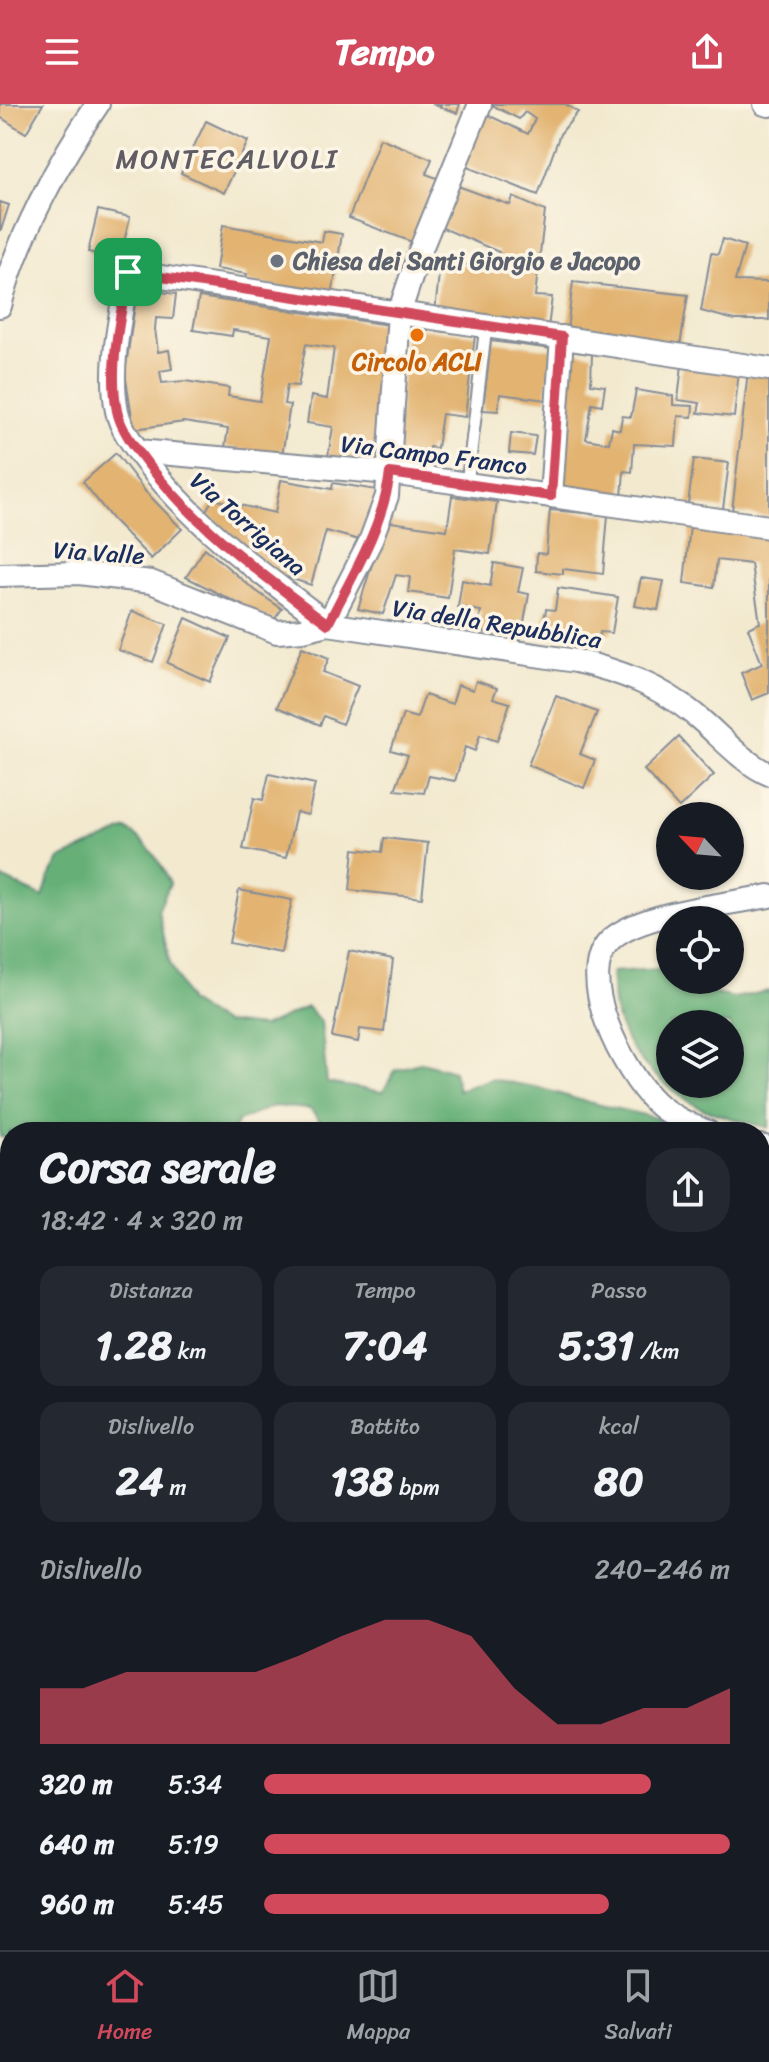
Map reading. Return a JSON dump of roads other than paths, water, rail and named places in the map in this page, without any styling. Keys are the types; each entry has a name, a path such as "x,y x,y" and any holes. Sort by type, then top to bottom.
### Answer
{"street":[{"path":"0,306 19,250 57,173 98,104"},
{"path":"328,624 370,542 387,496 399,313 420,251 480,104"},
{"name":"Via Torrigiana","path":"328,624 197,521 138,451 120,422 114,387 115,361 128,272 399,313"},
{"path":"399,313 769,369"},
{"path":"551,496 562,337"},
{"name":"Via Campo Franco","path":"138,451 390,473 769,527"},
{"name":"Via Valle","path":"0,575 79,573 151,582 277,632 328,624"},
{"name":"Via della Repubblica","path":"328,624 608,668 674,698 749,762 769,774"},
{"path":"684,1122 655,1102 619,1051 603,1011 598,979 599,957 608,941 635,924 769,896"}],"lane":[{"path":"467,484 486,326"}],"place":[{"name":"Chiesa dei Santi Giorgio e Jacopo","path":"277,261"},
{"name":"Circolo ACLI","path":"417,335"}],"district":[{"name":"MONTECALVOLI","path":"227,158"}]}
